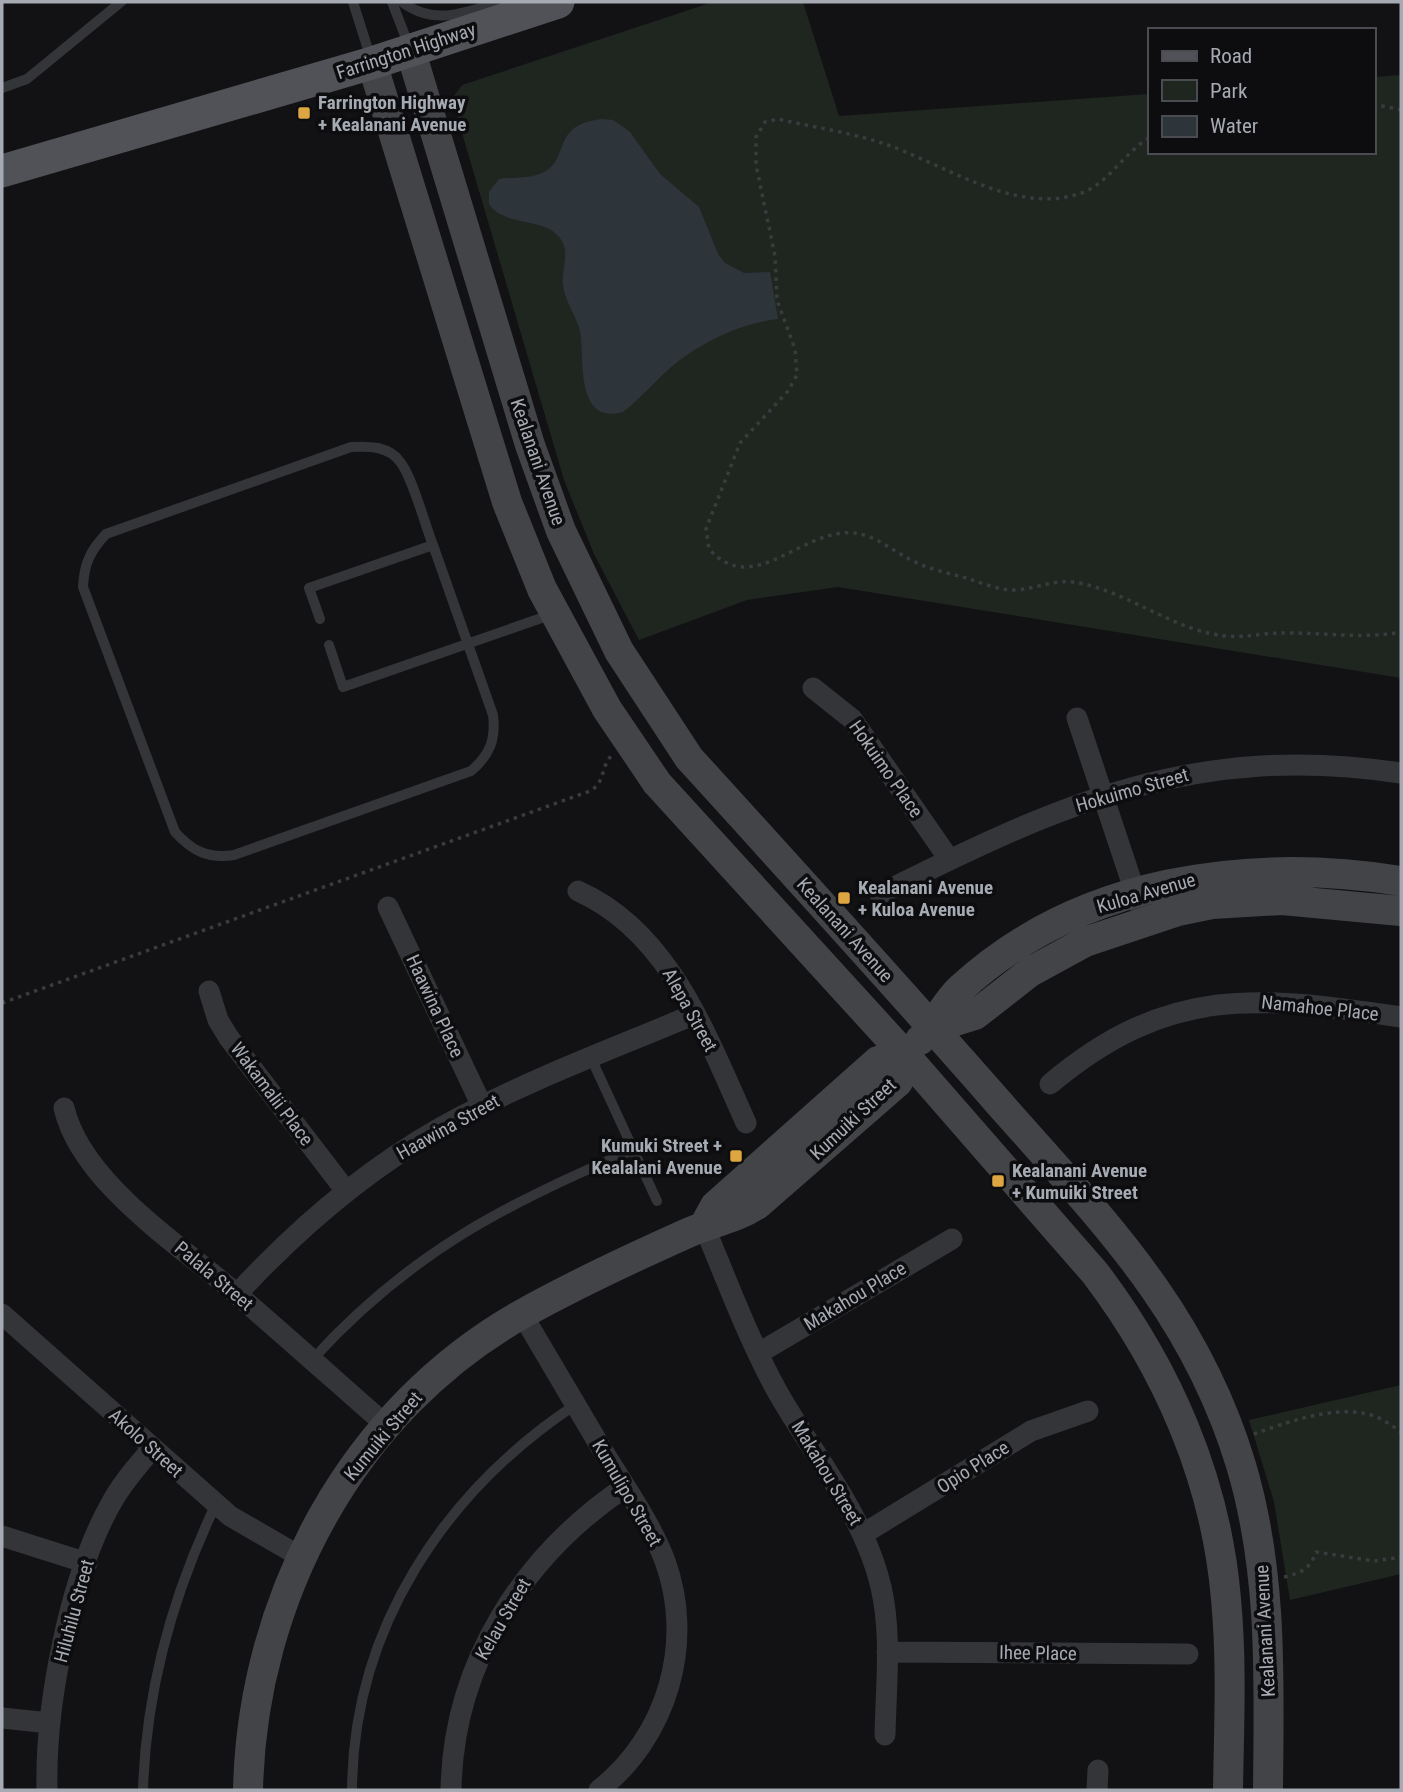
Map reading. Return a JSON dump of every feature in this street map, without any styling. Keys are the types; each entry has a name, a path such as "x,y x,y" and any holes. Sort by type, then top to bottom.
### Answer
{"main road":[{"name":"Farrington Highway","path":"2,171 372,63 558,2"},
{"name":"Farrington Highway","path":"2,192 132,135"}],"street":[{"name":"Kealanani Avenue","path":"410,49 530,445 561,531 599,613 641,688 689,758 1109,1227 1151,1281 1194,1351 1233,1442 1252,1507 1265,1581 1269,1635 1268,1790"},
{"name":"Kealanani Avenue","path":"372,63 491,457 524,546 584,670 657,783 905,1055 1095,1273 1139,1336 1175,1405 1202,1477 1224,1582 1229,1636 1228,1790"},
{"name":"Hokuimo Place","path":"813,688 852,719 949,859"},
{"path":"1077,718 1140,906"},
{"name":"Hokuimo Street","path":"880,894 949,859 1047,816 1104,795 1189,773 1264,764 1343,765 1401,773"},
{"name":"Kuloa Avenue","path":"1140,906 1208,876 1245,872 1319,871 1401,881"},
{"name":"Alepa Street","path":"578,891 618,915 660,957 695,1014 746,1123"},
{"name":"Kuloa Avenue","path":"905,1055 933,1028 960,989 1014,948 1073,916 1140,906 1201,906 1247,901 1317,901 1401,911"},
{"name":"Haawina Place","path":"388,908 482,1106"},
{"name":"Wakamalii Place","path":"209,991 223,1029 346,1191"},
{"name":"Namahoe Place","path":"1050,1084 1079,1060 1119,1036 1163,1017 1200,1007 1278,1001 1401,1017"},
{"name":"Haawina Street","path":"237,1294 286,1241 346,1191 410,1146 482,1106 695,1014"},
{"name":"Kumuiki Street","path":"248,1790 252,1727 266,1653 301,1557 346,1478 387,1426 450,1365 522,1314 610,1268 704,1226 739,1215 758,1204 898,1082 905,1055"},
{"name":"Palala Street","path":"64,1108 75,1141 88,1160 147,1220 237,1294 387,1426"},
{"name":"Makahou Street","path":"704,1226 777,1390 863,1534 882,1589 887,1652 885,1735"},
{"name":"Makahou Place","path":"759,1353 952,1238"},
{"name":"Akolo Street","path":"2,1314 152,1449 244,1527 301,1557"},
{"name":"Kumulipo Street","path":"522,1314 625,1487 665,1561 676,1604 677,1648 668,1691 651,1731 624,1767 599,1790"},
{"name":"Opio Place","path":"863,1534 1031,1431 1088,1412"},
{"name":"Hiluhilu Street","path":"47,1790 50,1723 62,1650 87,1563 111,1503 152,1449"},
{"name":"Kelau Street","path":"451,1790 454,1750 466,1693 501,1613 555,1542 625,1487"},
{"path":"2,1536 87,1563"},
{"name":"Ihee Place","path":"887,1652 1188,1654"},
{"path":"2,1718 50,1723"}],"lane":[{"path":"2,88 27,79 121,2"},
{"path":"353,2 372,63"},
{"path":"392,2 410,49"},
{"path":"402,2 420,12 437,17 454,16 499,2"},
{"path":"371,445 385,450 401,462 433,545 494,715 495,731 491,748 481,762 471,771 234,855 217,858 188,847 175,832 83,587 84,567 93,548 106,534 351,447 371,445"},
{"path":"320,619 309,588 433,545"},
{"path":"329,645 343,687 555,613"},
{"path":"591,1058 657,1201"},
{"path":"312,1360 372,1299 452,1238 550,1184 633,1150"},
{"path":"352,1790 355,1743 368,1674 379,1640 409,1577 447,1520 469,1493 519,1445 575,1405"},
{"path":"144,1790 147,1726 160,1654 183,1578 216,1504"}],"path":[{"path":"1375,104 1401,110"},
{"path":"1148,139 1085,191 1050,198 1027,198 992,189 921,156 856,135 778,119 765,122 757,137 756,165 775,256 777,300 795,349 797,375 788,391 740,443 706,529 709,549 728,565 741,568 776,559 824,537 856,533 873,538 912,561 1008,590 1050,581 1080,583 1171,621 1221,636 1239,639 1285,633 1325,636 1401,632"},
{"path":"2,1003 590,791 601,781 608,759 630,744"},
{"path":"1233,1442 1282,1424 1345,1411 1370,1414 1401,1432"},
{"path":"1265,1581 1300,1573 1312,1564 1316,1552 1374,1561 1401,1557"}],"green space":[{"path":"713,2 803,2 839,116 1148,94 1148,154 1375,154 1375,77 1401,75 1401,678 838,587 747,600 639,640 594,554 564,480 452,99 462,85"},
{"path":"1401,1385 1401,1574 1290,1600 1274,1502 1249,1420"}],"water":[{"path":"613,120 630,132 660,174 699,207 718,254 725,263 744,273 770,272 778,319 735,330 707,343 670,368 623,412 607,414 596,409 585,386 580,331 563,285 563,243 557,234 548,229 506,217 489,204 489,192 499,179 528,177 544,172 557,159 568,135 575,128 586,122"}],"place":[{"name":"Farrington Highway + Kealanani Avenue","path":"304,113"},
{"name":"Kealanani Avenue + Kuloa Avenue","path":"844,898"},
{"name":"Kumuki Street + Kealalani Avenue","path":"736,1156"},
{"name":"Kealanani Avenue + Kumuiki Street","path":"998,1181"}]}
